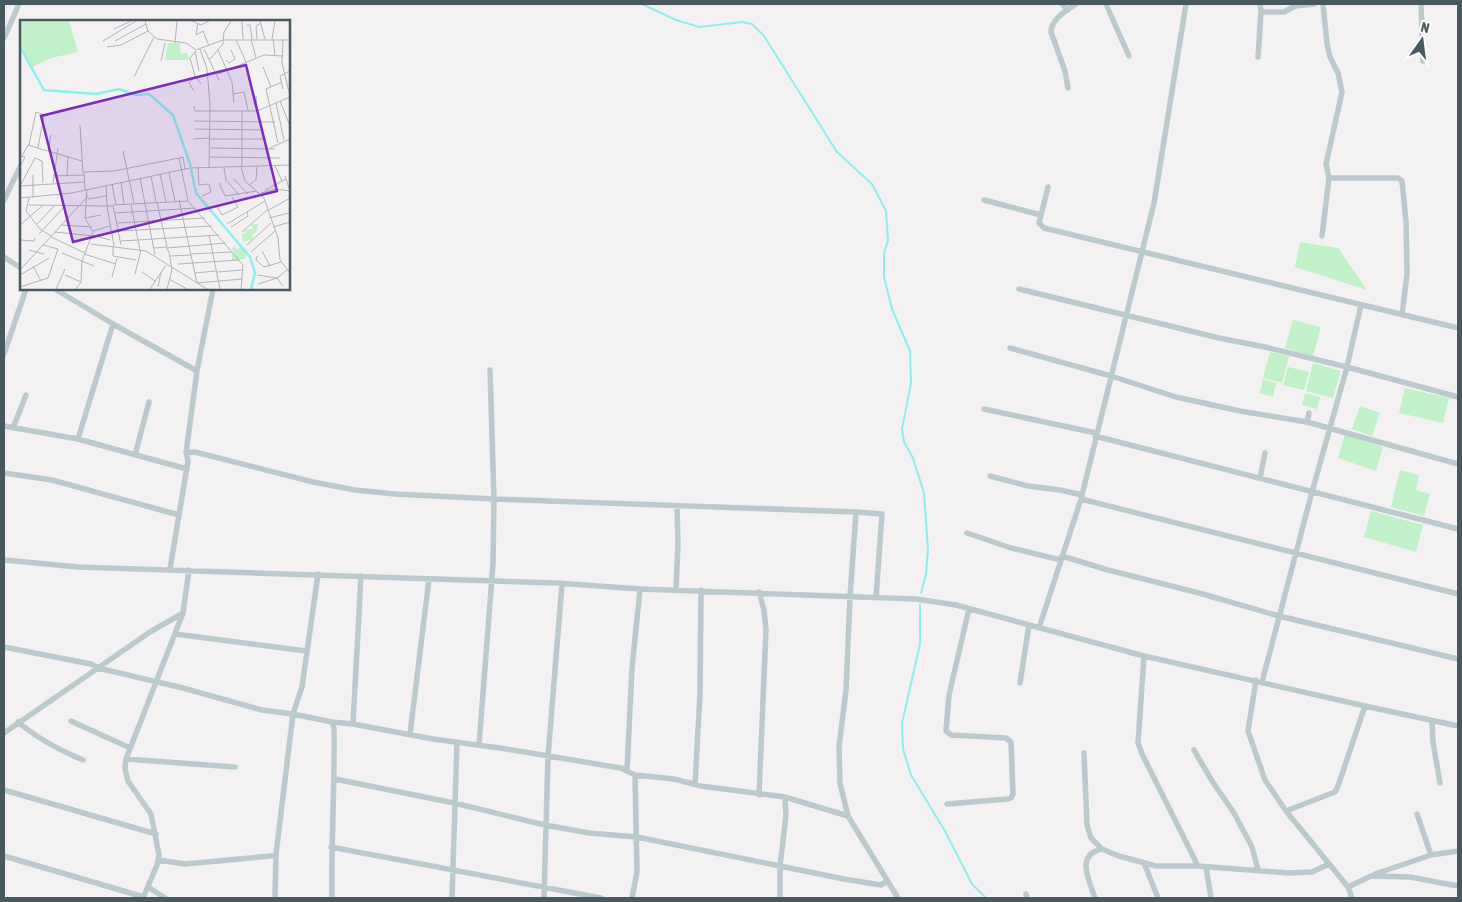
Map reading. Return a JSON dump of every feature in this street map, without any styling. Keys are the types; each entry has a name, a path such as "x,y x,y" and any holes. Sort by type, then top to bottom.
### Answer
{"street":[{"path":"4,38 19,4"},
{"path":"1062,4 1068,10"},
{"path":"1068,88 1065,71 1051,32 1051,27 1054,22 1076,4"},
{"path":"1106,4 1129,56"},
{"path":"1039,628 1081,497 1154,202 1186,4"},
{"path":"1258,58 1260,4"},
{"path":"1261,12 1284,12 1295,6 1314,4"},
{"path":"1322,236 1329,178 1326,164 1342,92 1338,74 1330,57 1327,44 1323,4"},
{"path":"1421,4 1423,60"},
{"path":"4,200 20,167"},
{"path":"1329,178 1398,178 1402,181 1406,221 1407,274 1402,315"},
{"path":"1048,186 1039,223 1044,228 1458,328"},
{"path":"984,200 1040,215"},
{"path":"4,257 20,267"},
{"path":"1019,289 1126,316 1347,367 1458,397"},
{"path":"4,354 6,338 26,290"},
{"path":"57,290 197,371"},
{"path":"170,569 187,469 188,461 186,454 197,371 213,290"},
{"path":"1352,898 1348,887 1286,811 1265,780 1248,731 1259,681 1279,616 1347,367 1361,305"},
{"path":"78,439 113,324"},
{"path":"1010,348 1111,376 1176,397 1240,411 1307,422 1458,464"},
{"path":"479,745 492,581 494,499 490,370"},
{"path":"13,428 26,395"},
{"path":"135,455 149,402"},
{"path":"984,409 1096,434 1458,529"},
{"path":"1307,422 1309,413"},
{"path":"4,426 78,439 187,469"},
{"path":"186,454 196,452 313,482 355,490 494,499 882,514 876,598"},
{"path":"1260,478 1265,453"},
{"path":"4,473 52,480 179,515"},
{"path":"990,476 1035,488 1060,490 1458,594"},
{"path":"676,590 677,506"},
{"path":"856,512 846,690 840,747 840,783 848,816 898,898"},
{"path":"967,533 1011,548 1062,558 1199,593 1279,616 1458,659"},
{"path":"4,560 78,567 318,574 916,599 956,605 1144,656 1458,726"},
{"path":"4,856 143,897 159,855 151,814 128,780 126,759 182,614 189,570"},
{"path":"276,898 276,854 293,714 302,687 318,574"},
{"path":"353,724 361,576"},
{"path":"410,734 429,579"},
{"path":"544,898 548,756 562,584"},
{"path":"627,770 632,668 640,588"},
{"path":"694,784 700,694 701,590"},
{"path":"759,592 764,610 766,630 759,795"},
{"path":"947,804 1008,799 1013,794 1011,742 1006,738 951,734 946,731 949,695 969,609"},
{"path":"4,733 150,632 182,614"},
{"path":"1020,683 1029,625"},
{"path":"175,634 306,651"},
{"path":"4,647 91,664 98,668 262,710 548,756 627,770 636,775 674,779 694,784 784,798 848,816"},
{"path":"4,654 12,649"},
{"path":"1144,656 1138,743 1198,866"},
{"path":"1286,811 1335,792 1365,706"},
{"path":"71,721 130,748"},
{"path":"1432,721 1433,742 1440,783"},
{"path":"18,722 54,748 83,760"},
{"path":"332,722 334,728 335,779 331,847 332,898"},
{"path":"452,898 457,742"},
{"path":"1194,750 1212,781 1234,812 1252,847 1258,870"},
{"path":"1084,752 1087,825 1091,838 1102,849 1119,856 1156,866 1198,866 1288,873 1312,872 1329,864"},
{"path":"126,759 235,767"},
{"path":"632,898 637,872 636,775"},
{"path":"335,779 588,833 637,837 863,882 881,884 887,881"},
{"path":"4,790 156,834"},
{"path":"780,898 780,866 786,816 784,798"},
{"path":"1417,814 1431,855"},
{"path":"331,847 601,898"},
{"path":"1095,898 1086,872 1087,861 1092,851 1102,849"},
{"path":"1348,887 1371,876 1431,855 1458,851"},
{"path":"158,860 184,864 276,854"},
{"path":"1144,863 1158,898"},
{"path":"1206,867 1210,898"},
{"path":"1371,876 1410,877 1458,886"},
{"path":"148,887 165,898"}],"green space":[{"path":"1300,242 1338,248 1367,290 1295,267"},
{"path":"1293,320 1321,327 1313,356 1285,348"},
{"path":"1270,352 1289,356 1282,383 1263,378"},
{"path":"1313,363 1341,371 1333,398 1306,391"},
{"path":"1288,367 1309,372 1304,390 1283,385"},
{"path":"1263,379 1276,383 1273,397 1260,393"},
{"path":"1405,388 1449,398 1443,423 1399,413"},
{"path":"1305,393 1320,397 1317,409 1302,405"},
{"path":"1360,406 1380,413 1372,436 1352,429"},
{"path":"1345,434 1383,447 1376,471 1338,458"},
{"path":"1400,470 1419,475 1416,490 1430,494 1424,516 1391,507"},
{"path":"1371,511 1423,525 1416,552 1364,537"}],"waterway":[{"path":"642,4 676,20 699,27 742,22 752,24 764,36 837,152 872,184 886,211 888,240 884,254 884,277 892,309 910,351 911,383 902,429 904,442 913,458 924,493 928,549 926,574 921,593"},
{"path":"920,604 920,644 902,723 903,749 911,775 945,831 972,884 986,898"}]}
